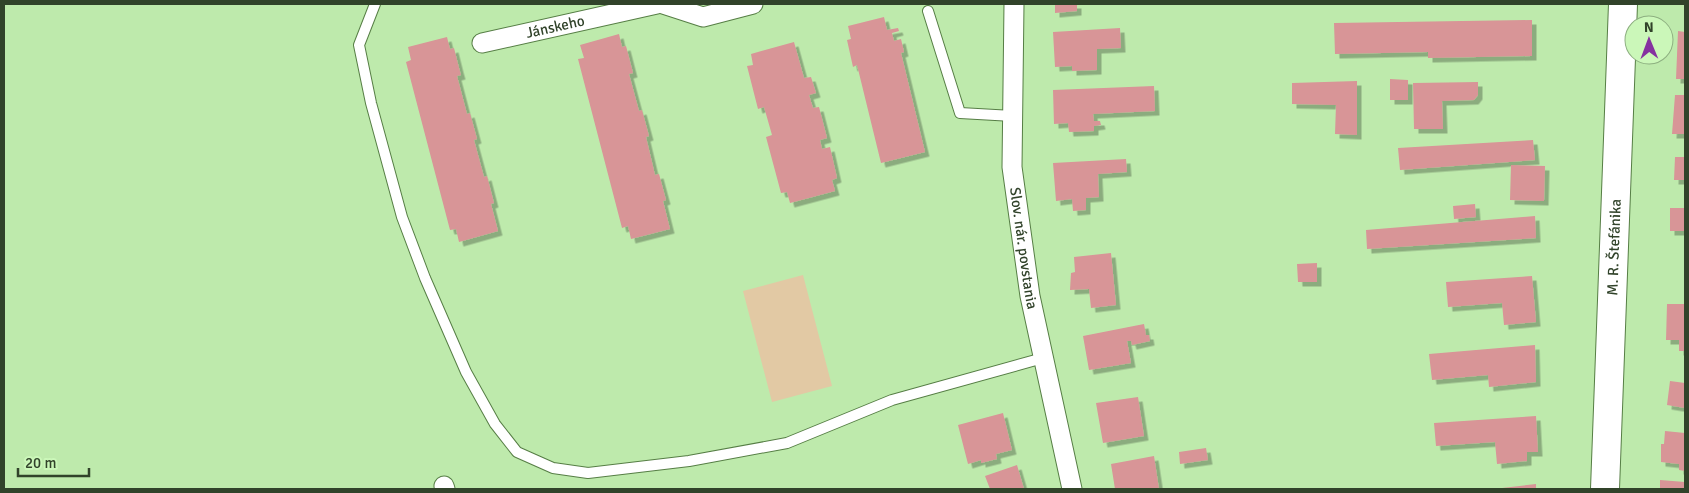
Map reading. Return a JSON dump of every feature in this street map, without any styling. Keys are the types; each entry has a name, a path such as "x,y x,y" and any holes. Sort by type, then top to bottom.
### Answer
{"street":[{"name":"Jánskeho","path":"482,43 657,4"},
{"path":"663,4 703,17 753,4"},
{"name":"Slov. nár. povstania","path":"1014,4 1012,167 1030,296 1072,489"},
{"name":"M. R. Štefánika","path":"1605,489 1623,4"}],"lane":[{"path":"376,4 359,44 371,103 402,218 425,278 466,372 495,424 517,452 553,468 588,473 689,461 787,443 892,400 1044,358"},
{"path":"928,11 960,113 1013,116"}],"shaded area":[{"path":"803,275 832,386 772,402 743,291"}],"building":[{"path":"1055,4 1077,4 1077,11 1055,13"},
{"path":"884,17 887,30 898,28 899,31 892,33 894,41 901,39 904,52 901,53 925,152 881,163 857,65 853,67 847,40 851,39 848,26"},
{"path":"1532,20 1532,56 1428,58 1428,52 1335,54 1334,23"},
{"path":"1120,28 1121,48 1097,49 1097,70 1072,71 1072,66 1055,67 1053,32"},
{"path":"1678,31 1685,32 1685,79 1676,79"},
{"path":"619,34 622,47 626,46 633,73 629,74 639,111 642,110 649,136 646,137 655,175 659,174 666,200 663,201 670,229 631,239 628,226 622,228 578,59 584,58 580,45"},
{"path":"447,37 450,49 454,48 461,75 457,76 467,114 470,113 477,139 474,140 484,177 487,176 494,203 491,204 498,231 459,242 456,229 450,230 406,62 411,60 408,47"},
{"path":"794,42 804,78 811,77 816,93 809,95 813,108 819,107 827,138 820,140 822,149 830,147 837,178 832,180 835,191 790,203 787,192 781,193 766,137 772,135 764,107 758,109 747,66 753,65 751,54"},
{"path":"1390,79 1408,80 1408,100 1390,100"},
{"path":"1357,81 1357,135 1335,134 1336,105 1292,104 1292,83"},
{"path":"1478,82 1478,95 1474,100 1442,101 1443,129 1414,129 1413,83"},
{"path":"1154,86 1155,111 1093,114 1094,121 1100,121 1101,125 1094,126 1094,131 1069,132 1068,123 1054,124 1053,90"},
{"path":"1675,95 1685,95 1685,134 1672,134"},
{"path":"1533,140 1535,160 1400,170 1398,148"},
{"path":"1675,157 1685,157 1685,180 1674,180"},
{"path":"1126,159 1127,172 1098,174 1099,197 1086,198 1086,210 1073,211 1072,199 1056,201 1053,163"},
{"path":"1511,165 1545,166 1544,201 1510,200"},
{"path":"1475,204 1476,217 1454,219 1453,206"},
{"path":"1670,208 1685,208 1685,231 1670,231"},
{"path":"1535,216 1536,238 1367,249 1366,230"},
{"path":"1111,253 1116,305 1091,308 1089,289 1070,290 1071,273 1075,272 1074,257"},
{"path":"1317,263 1317,282 1298,282 1297,264"},
{"path":"1532,276 1536,322 1504,325 1502,303 1448,307 1446,282"},
{"path":"1667,304 1685,304 1685,351 1679,351 1679,340 1666,340"},
{"path":"1144,324 1146,335 1149,335 1150,341 1132,345 1131,341 1127,341 1131,363 1089,370 1083,336"},
{"path":"1535,345 1536,382 1489,387 1488,375 1432,380 1429,354"},
{"path":"1670,381 1685,383 1685,408 1667,405"},
{"path":"1138,397 1144,436 1103,443 1096,403"},
{"path":"1003,413 1012,450 996,454 997,459 981,463 981,460 968,464 958,425"},
{"path":"1536,416 1538,452 1527,452 1527,461 1497,464 1495,442 1436,446 1434,423"},
{"path":"1665,431 1685,433 1685,471 1679,470 1679,464 1661,462 1661,444 1664,444"},
{"path":"1206,448 1208,460 1180,464 1179,452"},
{"path":"1154,456 1159,489 1115,489 1111,464"},
{"path":"1017,465 1024,489 990,489 985,476"},
{"path":"1660,480 1685,482 1685,489 1660,489"},
{"path":"1536,484 1536,489 1502,489 1502,488"}]}
